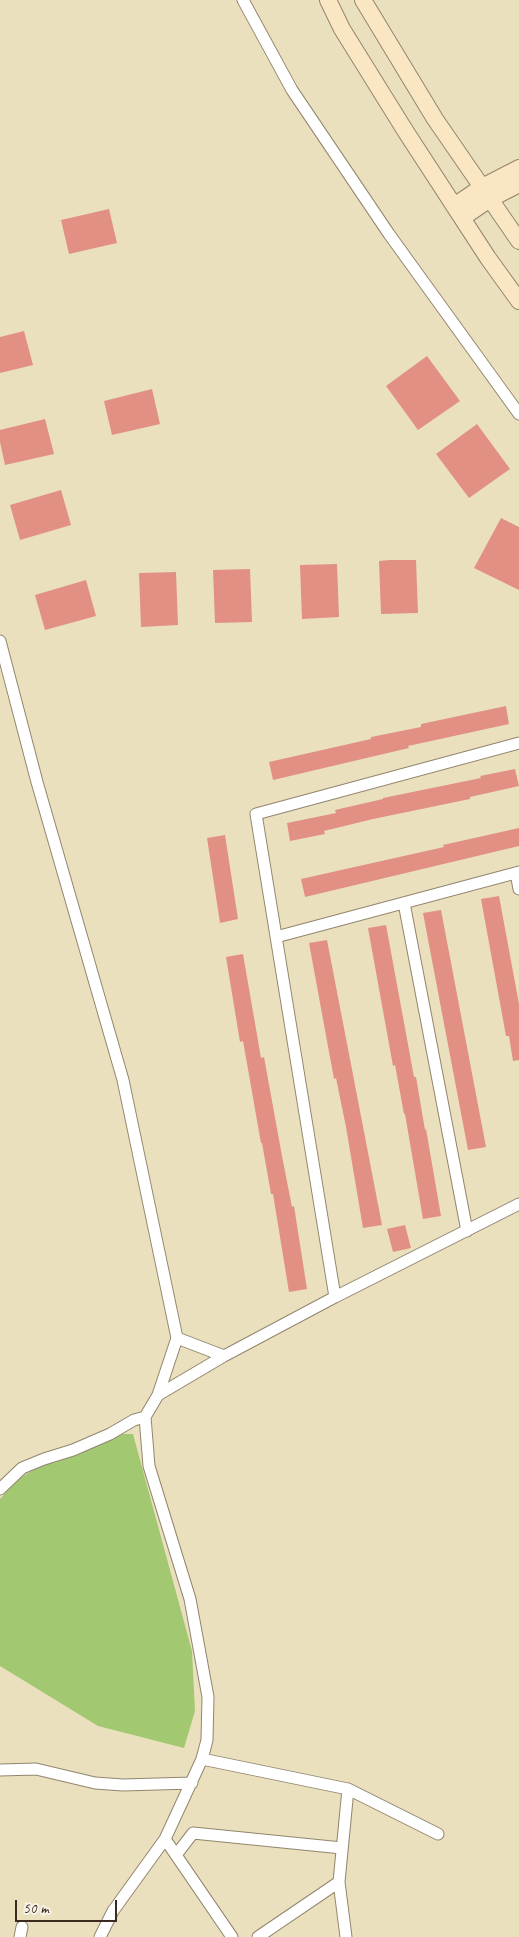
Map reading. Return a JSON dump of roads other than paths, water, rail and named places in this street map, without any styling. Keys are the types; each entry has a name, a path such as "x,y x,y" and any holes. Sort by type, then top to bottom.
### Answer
{"street":[{"path":"243,0 292,90 389,234 519,414"},
{"path":"328,0 342,29 458,212 519,301"},
{"path":"363,0 435,119 519,241"},
{"path":"458,212 519,168"},
{"path":"486,193 519,184"},
{"path":"0,641 37,782 123,1080 177,1338 158,1395 145,1417 149,1466 190,1599 208,1697 207,1740 202,1759 192,1783 164,1838 113,1911 100,1937"},
{"path":"335,1297 256,814 519,743"},
{"path":"276,937 517,872 519,889"},
{"path":"404,902 467,1231"},
{"path":"158,1395 224,1356 335,1297 519,1204"},
{"path":"177,1338 224,1356"},
{"path":"0,1489 22,1468 73,1450 134,1420 145,1417"},
{"path":"202,1759 348,1789 438,1834"},
{"path":"0,1770 36,1769 95,1783 123,1785 192,1783"},
{"path":"346,1937 339,1882 348,1789"},
{"path":"176,1855 193,1833 342,1848"},
{"path":"164,1838 232,1937"},
{"path":"258,1937 339,1882"}]}
